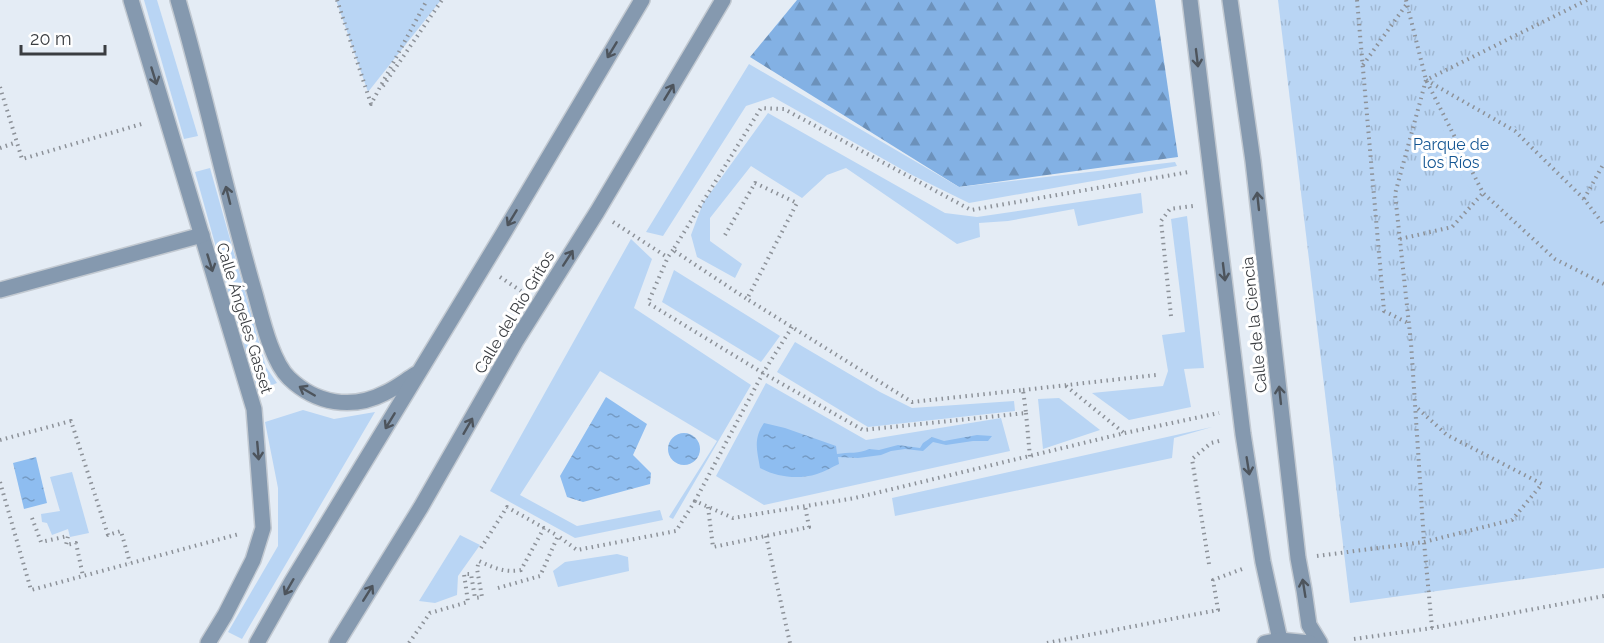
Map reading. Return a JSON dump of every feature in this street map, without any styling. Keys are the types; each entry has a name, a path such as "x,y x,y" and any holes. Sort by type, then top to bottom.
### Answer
{"street":[{"name":"Calle Ángeles Gasset","path":"131,0 254,409 263,528 253,560 208,643"},
{"name":"Calle Ángeles Gasset","path":"178,0 251,280 272,348 287,376 315,396 346,403 370,400 386,393 419,372"},
{"path":"257,643 642,0"},
{"name":"Calle del Río Gritos","path":"337,643 421,507 516,341 597,212 723,0"},
{"name":"Calle de la Ciencia","path":"1190,0 1240,409 1276,642"},
{"name":"Calle de la Ciencia","path":"1230,0 1249,123 1298,558 1306,614 1309,625 1320,643"},
{"path":"0,290 202,235"},
{"path":"1276,642 1303,642 1306,614"}],"path":[{"path":"337,0 371,104"},
{"path":"371,104 428,0"},
{"path":"371,104 442,0"},
{"path":"1357,0 1384,310 1408,324"},
{"path":"1432,628 1415,406 1395,194 1426,80 1587,0"},
{"path":"1362,66 1406,2"},
{"path":"1406,2 1426,80 1483,193 1555,259 1604,284"},
{"path":"1426,80 1515,131 1584,199 1604,225"},
{"path":"0,87 22,159 166,116"},
{"path":"1026,413 863,430 648,303 668,257 761,108 784,110 971,210 1178,174"},
{"path":"0,148 17,142"},
{"path":"1584,199 1604,163"},
{"path":"725,235 755,183 797,203 747,299"},
{"path":"1400,239 1452,226 1483,193"},
{"path":"1172,316 1161,222 1170,209 1215,203"},
{"path":"597,212 668,257"},
{"path":"673,250 912,402 1156,375"},
{"path":"483,266 540,303"},
{"path":"481,548 507,507 577,550 676,531 695,501 763,373 792,327"},
{"path":"1066,386 1125,433"},
{"path":"1023,390 1030,457"},
{"path":"1415,406 1447,435 1542,484 1512,520 1424,543"},
{"path":"695,501 733,518 855,498 1125,433 1240,409"},
{"path":"0,440 71,422 108,535 121,531 130,563"},
{"path":"1209,564 1192,459 1211,443 1244,434"},
{"path":"0,482 31,590 263,528"},
{"path":"708,507 713,547 809,528 805,506"},
{"path":"32,518 41,542 68,537 66,545 76,543 84,576"},
{"path":"409,643 430,613 468,602 464,574 471,574 475,598 482,597 477,569 479,561 511,572 521,570 544,528"},
{"path":"766,536 789,643"},
{"path":"498,588 540,576 558,537"},
{"path":"1047,643 1218,610 1213,580"},
{"path":"1354,639 1432,628 1604,596"}],"green space":[{"path":"144,0 157,0 198,136 184,139"},
{"path":"336,0 441,0 368,92"},
{"path":"797,0 1155,0 1178,157 959,187 750,57"},
{"name":"Parque de los Ríos","path":"1278,0 1604,0 1604,568 1350,603"},
{"path":"749,64 959,187 1175,162 1177,166 969,203 912,175 773,97 746,106 663,236 646,232"},
{"path":"1423,80 1430,80 1516,128 1589,199 1604,219 1604,290 1548,265 1464,182"},
{"path":"768,113 945,213 977,217 1141,193 1143,213 1078,226 1074,209 1008,221 979,223 980,237 957,244 846,168 827,175 802,198 751,166 710,218 710,241 742,264 735,278 697,257 691,235 703,203"},
{"path":"210,168 266,367 277,383 256,391 195,172"},
{"path":"1187,216 1204,368 1184,369 1191,407 1129,420 1092,393 1163,386 1168,371 1162,335 1185,332 1171,219"},
{"path":"631,239 652,259 634,308 751,385 673,519 669,517 717,441 600,371 520,495 577,526 660,510 663,520 575,538 490,491"},
{"path":"674,270 780,336 761,362 662,302"},
{"path":"795,342 912,408 1014,401 1015,411 868,427 777,372"},
{"path":"766,383 866,440 1001,418 1010,451 764,505 716,476"},
{"path":"1059,398 1100,430 1043,449 1038,399"},
{"path":"303,410 334,419 375,412 242,639 228,632 278,546 278,488 265,422"},
{"path":"1212,427 1174,438 1172,458 895,516 892,498"},
{"path":"72,472 89,533 70,537 68,529 52,535 47,523 42,522 41,514 60,511 50,477"},
{"path":"460,535 480,545 458,576 457,595 435,603 419,601"},
{"path":"617,554 628,557 629,571 558,587 553,571 565,562"}],"water":[{"path":"606,397 647,424 633,455 651,473 650,484 583,502 567,497 560,476"},
{"path":"764,423 836,446 837,454 869,449 879,450 898,445 920,448 932,437 944,441 977,435 992,436 988,441 946,445 933,442 923,451 905,449 858,458 838,457 839,464 825,471 810,476 795,477 760,468 757,440"},
{"path":"684,433 695,438 700,449 695,460 684,465 673,460 668,449 673,438"},
{"path":"36,457 47,503 24,509 13,463"}]}
